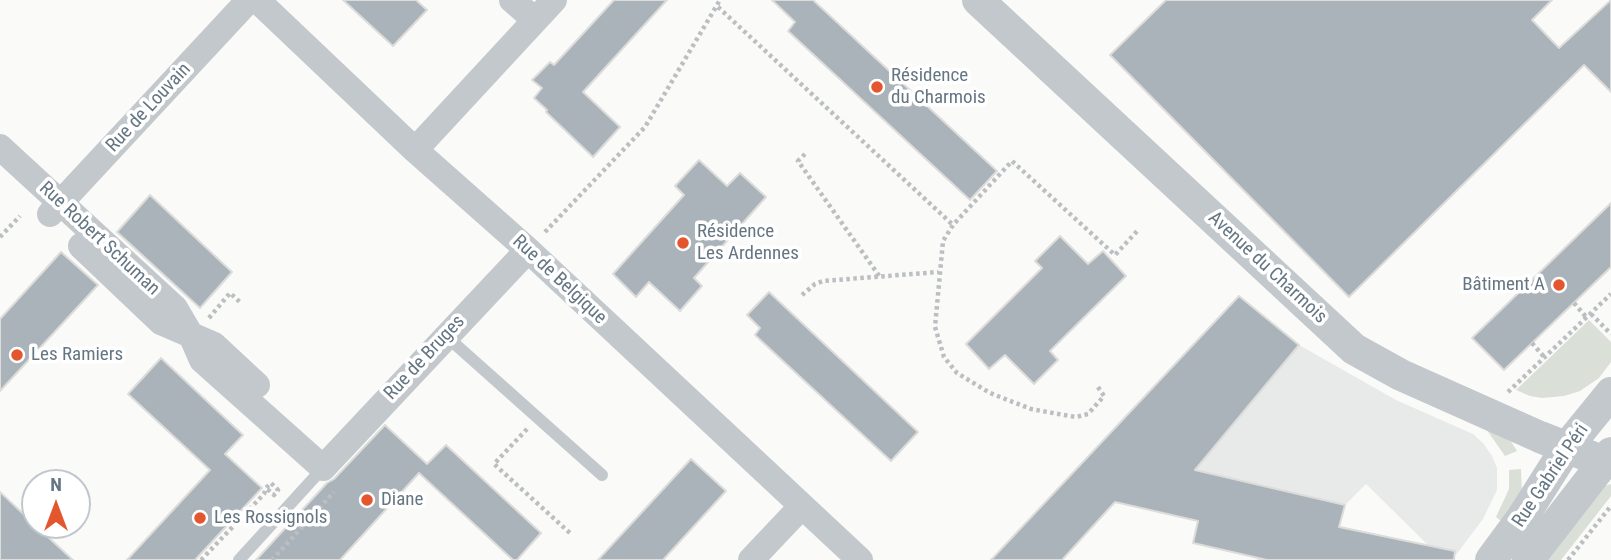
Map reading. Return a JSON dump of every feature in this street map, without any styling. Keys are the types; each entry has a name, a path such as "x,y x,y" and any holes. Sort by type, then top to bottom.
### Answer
{"street":[{"name":"Rue de Louvain","path":"54,209 249,0"},
{"name":"Rue de Belgique","path":"257,0 415,150 533,245 860,560"},
{"path":"512,0 535,20"},
{"path":"415,150 554,0"},
{"name":"Avenue du Charmois","path":"978,0 1354,349 1401,375 1540,437 1609,460"},
{"name":"Rue Robert Schuman","path":"0,147 54,209 161,322 214,345 331,471"},
{"name":"Rue Robert Schuman","path":"0,171 54,209"},
{"name":"Rue de Bruges","path":"331,471 446,336 533,245"},
{"name":"Rue Gabriel Péri","path":"1491,560 1522,518 1567,447 1611,393"},
{"name":"Rue Gabriel Péri","path":"1528,560 1609,460"},
{"path":"751,560 802,506"}],"lane":[{"path":"446,336 602,475"},
{"path":"239,560 331,471"}],"path":[{"path":"533,245 645,127 720,0"},
{"path":"718,7 953,225"},
{"path":"804,154 798,161 880,277"},
{"path":"1098,387 1104,396 1088,414 1076,417 1031,409 990,393 967,380 944,357 936,339 934,317 943,241 953,225 1012,161 1115,255 1139,229"},
{"path":"0,237 20,216"},
{"path":"802,295 823,281 938,272"},
{"path":"192,337 230,293 242,304"},
{"path":"1508,393 1611,294"},
{"path":"1574,303 1611,334"},
{"path":"1532,343 1545,358"},
{"path":"537,418 494,464 571,534"},
{"path":"272,560 331,471"},
{"path":"201,560 264,494 266,488 276,494"},
{"path":"1568,560 1611,506"}],"shaded area":[{"path":"1239,296 1299,345 1396,400 1473,434 1483,443 1497,468 1497,490 1483,519 1452,560 1430,547 1366,484 1345,505 1340,526 1395,538 1391,560 1257,560 1193,543 1197,521 1116,502 1062,560 1008,560 1132,456 1096,448"},
{"path":"1589,320 1611,342 1611,362 1599,378 1580,391 1564,396 1542,398 1516,390"},
{"path":"1484,426 1510,440 1517,451 1505,456"},
{"path":"1521,469 1522,496 1509,527 1496,517 1509,489 1509,470"},
{"path":"1611,484 1611,496 1561,560 1543,560 1598,488"}],"building":[{"path":"343,0 416,0 427,10 393,46"},
{"path":"614,0 667,0 583,92 620,127 593,157 534,98 542,88 532,80 550,62 554,65"},
{"name":"Résidence du Charmois","path":"772,0 813,0 997,171 970,200 788,31 795,22"},
{"path":"1166,0 1552,0 1532,20 1559,48 1611,0 1611,92 1584,65 1349,297 1110,55"},
{"name":"Résidence Les Ardennes","path":"699,160 727,186 740,173 766,197 694,278 702,286 680,311 649,282 636,297 613,274 684,195 675,186"},
{"path":"150,195 232,272 200,308 117,232"},
{"name":"Bâtiment A","path":"1611,203 1611,267 1504,370 1472,338"},
{"path":"1060,236 1088,264 1103,251 1126,276 1050,351 1058,360 1034,384 1005,355 989,369 966,344 1042,268 1035,261"},
{"name":"Les Ramiers","path":"61,252 98,285 0,391 0,319"},
{"path":"769,292 918,432 891,461 755,335 760,328 747,315"},
{"path":"1239,296 1299,345 1195,470 1345,505 1339,527 1455,551 1454,560 1267,560 1193,543 1198,521 1115,502 1062,560 991,560"},
{"path":"161,358 243,435 225,454 262,488 195,560 127,560 210,470 128,394"},
{"path":"385,425 427,464 446,445 541,533 517,560 513,560 419,473 340,560 256,560"},
{"path":"691,459 726,491 663,560 598,560"},
{"path":"0,492 21,512 21,539 50,539 73,560 0,560"}],"place":[{"name":"Résidence du Charmois","path":"877,87"},
{"name":"Résidence Les Ardennes","path":"683,243"},
{"name":"Bâtiment A","path":"1559,285"},
{"name":"Les Ramiers","path":"17,355"},
{"name":"Diane","path":"367,500"},
{"name":"Les Rossignols","path":"200,518"}]}
